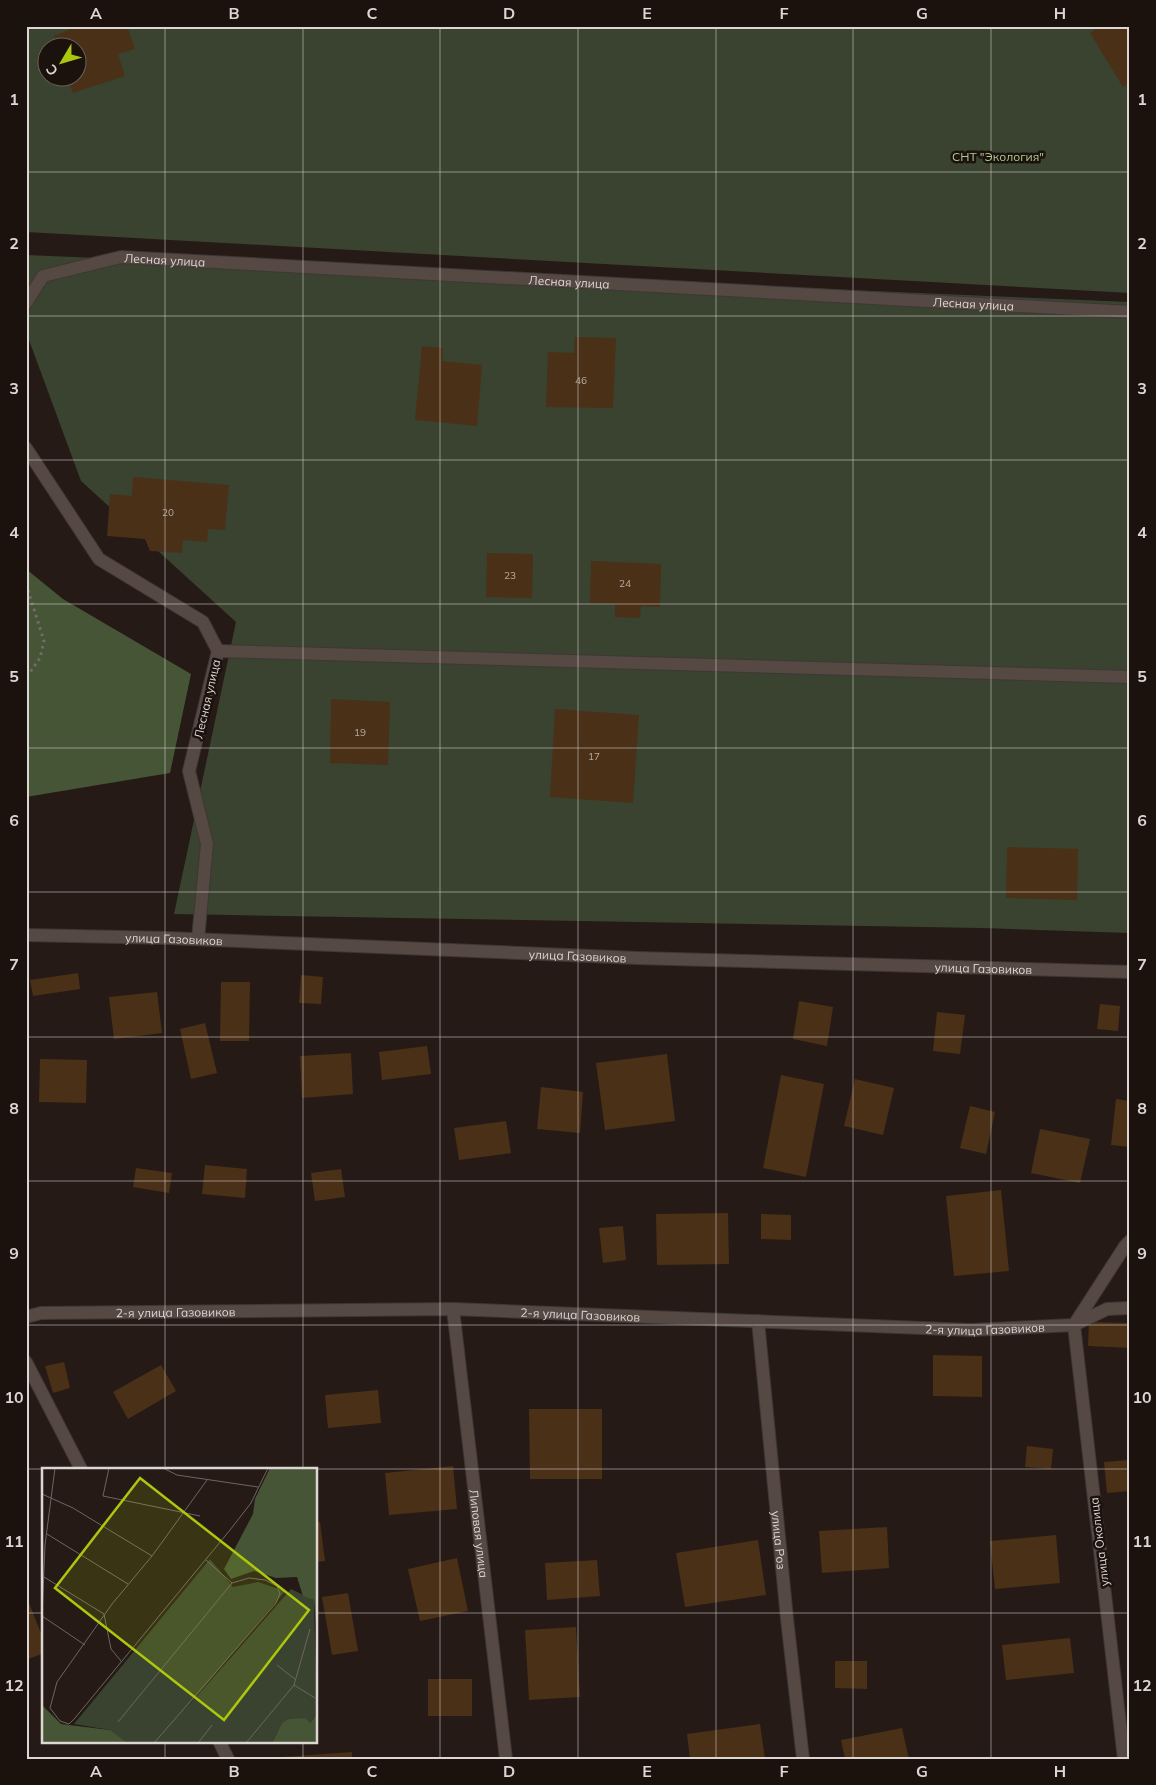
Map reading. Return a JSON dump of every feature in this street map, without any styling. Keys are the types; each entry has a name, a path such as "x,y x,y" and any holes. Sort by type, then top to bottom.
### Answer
{"street":[{"name":"Лесная улица","path":"26,303 42,276 121,257 1130,312"},
{"name":"Лесная улица","path":"26,448 100,559 203,622 218,651 189,772 207,844 198,939"},
{"path":"218,651 1130,677"},
{"name":"улица Газовиков","path":"26,935 198,939 637,958 1130,972"},
{"path":"1074,1325 1130,1241"},
{"name":"2-я улица Газовиков","path":"26,1317 41,1313 453,1309 971,1330 1074,1325 1107,1309 1130,1308"},
{"name":"Липовая улица","path":"453,1309 506,1759"},
{"name":"улица Роз","path":"758,1321 787,1619 803,1759"},
{"name":"улица Околица","path":"1074,1325 1124,1759"},
{"path":"26,1362 80,1468"},
{"path":"220,1742 228,1759"}],"path":[{"path":"26,584 44,641 40,658 26,678"}],"green space":[{"name":"СНТ \"Экология\"","path":"26,26 1130,26 1130,293 26,232"},
{"path":"26,255 1130,302 1130,933 982,928 174,914 236,622 81,481 26,332"},
{"path":"26,569 63,599 191,674 170,773 26,797"}],"building":[{"path":"79,26 127,26 135,49 118,54 125,76 73,93 71,88 88,88 88,38 55,38 54,36"},
{"path":"1101,26 1130,26 1130,83 1123,87 1090,33"},
{"path":"575,337 616,338 613,408 546,407 548,352 574,353"},
{"path":"422,346 443,348 442,361 482,365 477,426 415,420"},
{"path":"133,477 229,485 225,530 208,529 207,542 183,540 182,553 150,551 145,539 107,536 110,494 132,496"},
{"path":"487,553 533,554 532,598 486,597"},
{"path":"591,561 661,564 660,607 641,606 640,618 615,617 615,604 590,603"},
{"path":"331,699 390,702 388,765 330,763"},
{"path":"555,709 639,715 633,803 550,797"},
{"path":"1007,847 1078,849 1077,900 1006,898"},
{"path":"78,973 80,989 33,996 30,980"},
{"path":"301,975 323,977 321,1004 299,1003"},
{"path":"221,982 250,982 249,1041 220,1041"},
{"path":"157,992 162,1033 114,1039 109,997"},
{"path":"799,1001 833,1007 827,1046 793,1039"},
{"path":"1100,1004 1120,1006 1118,1031 1097,1029"},
{"path":"937,1012 965,1015 960,1054 933,1051"},
{"path":"205,1023 217,1073 191,1079 180,1029"},
{"path":"427,1046 431,1074 382,1080 379,1052"},
{"path":"351,1053 353,1094 302,1098 300,1056"},
{"path":"667,1054 675,1121 605,1130 596,1063"},
{"path":"40,1059 87,1060 86,1103 39,1102"},
{"path":"781,1075 824,1084 806,1177 763,1168"},
{"path":"855,1079 894,1088 883,1135 844,1126"},
{"path":"541,1087 583,1092 580,1133 537,1129"},
{"path":"1116,1099 1130,1101 1130,1147 1111,1145"},
{"path":"970,1106 995,1112 986,1154 960,1148"},
{"path":"506,1121 511,1153 459,1160 454,1128"},
{"path":"1040,1129 1090,1139 1080,1183 1031,1173"},
{"path":"205,1165 247,1169 245,1198 202,1194"},
{"path":"136,1168 172,1173 169,1193 133,1187"},
{"path":"341,1169 345,1197 315,1201 311,1173"},
{"path":"1001,1190 1009,1271 954,1276 946,1196"},
{"path":"728,1213 729,1264 657,1265 656,1214"},
{"path":"761,1214 791,1215 791,1240 761,1239"},
{"path":"623,1226 626,1260 603,1263 599,1228"},
{"path":"1089,1322 1130,1323 1130,1348 1088,1346"},
{"path":"933,1355 982,1356 982,1397 933,1396"},
{"path":"64,1362 70,1388 53,1393 45,1366"},
{"path":"161,1365 176,1391 128,1419 113,1392"},
{"path":"378,1390 381,1423 328,1428 325,1395"},
{"path":"529,1409 602,1409 602,1479 530,1479"},
{"path":"1027,1446 1053,1449 1051,1469 1025,1467"},
{"path":"1130,1460 1130,1491 1107,1493 1104,1462"},
{"path":"453,1466 457,1509 389,1515 385,1473"},
{"path":"318,1522 320,1522 325,1561 318,1562"},
{"path":"887,1527 889,1568 822,1573 819,1531"},
{"path":"1056,1535 1060,1583 995,1589 990,1541"},
{"path":"758,1540 766,1595 685,1607 676,1553"},
{"path":"457,1558 468,1611 420,1621 408,1569"},
{"path":"597,1560 600,1596 547,1600 545,1563"},
{"path":"348,1593 358,1651 332,1655 322,1597"},
{"path":"29,1603 42,1636 42,1654 26,1660 26,1604"},
{"path":"576,1627 580,1697 529,1700 525,1630"},
{"path":"1070,1638 1074,1673 1006,1680 1002,1645"},
{"path":"835,1661 867,1661 867,1689 835,1688"},
{"path":"428,1679 472,1679 472,1716 428,1716"},
{"path":"760,1724 765,1759 690,1759 687,1734"},
{"path":"902,1728 909,1759 845,1759 841,1740"},
{"path":"352,1752 352,1759 282,1759 282,1757"}]}
